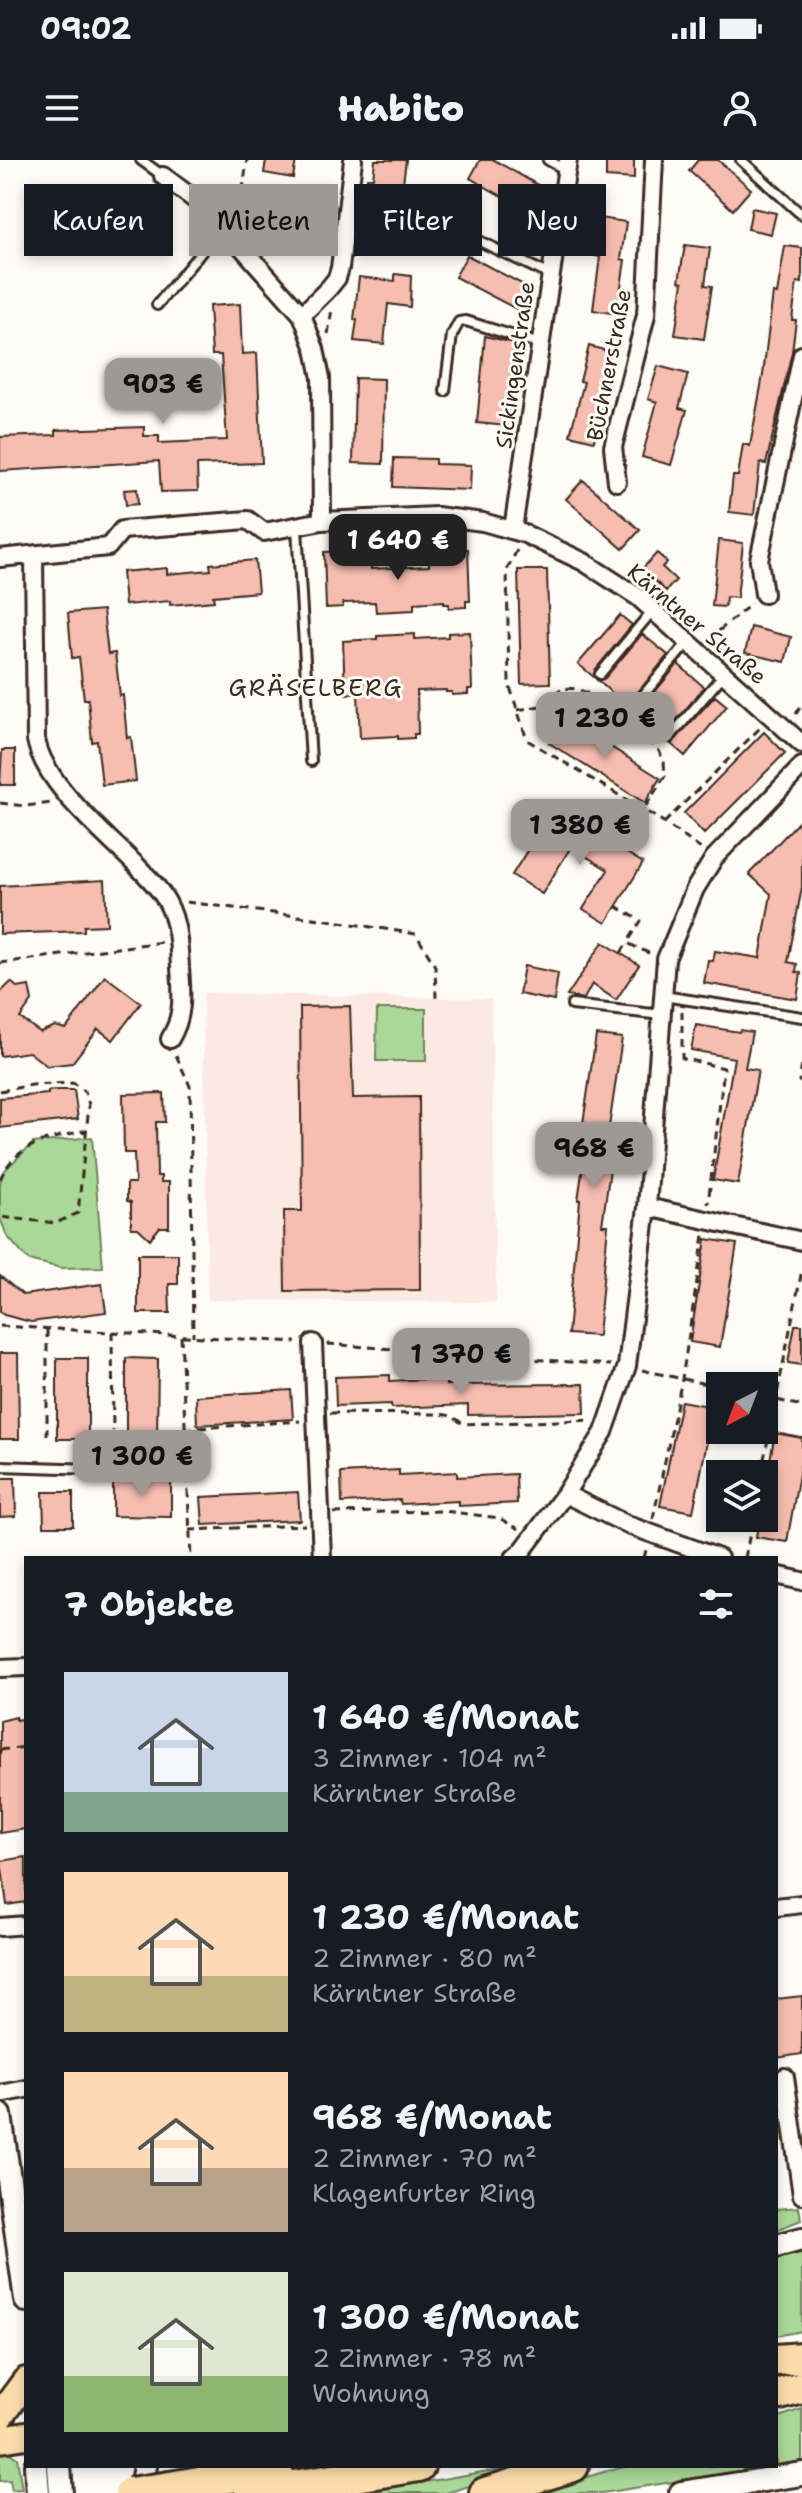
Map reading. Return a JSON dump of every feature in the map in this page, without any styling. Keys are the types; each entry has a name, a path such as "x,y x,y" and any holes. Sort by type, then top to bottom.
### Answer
{"highway":[{"path":"778,2360 802,2358"},
{"path":"778,2372 802,2366"},
{"path":"778,2394 802,2388"},
{"path":"130,2493 283,2468"},
{"path":"250,2493 406,2468"},
{"path":"485,2493 566,2468"}],"main road":[{"path":"0,2416 24,2384"},
{"path":"0,2439 24,2435"}],"street":[{"path":"302,315 337,278 353,160"},
{"name":"Büchnerstraße","path":"617,482 613,447 646,315 654,160"},
{"name":"Sickingenstraße","path":"519,531 541,344 567,165"},
{"path":"163,176 189,195"},
{"path":"251,256 302,315 315,349 321,378 322,521"},
{"path":"764,594 759,560 802,355"},
{"name":"Kärntner Straße","path":"0,558 108,547 122,530 248,520 264,532 322,521 437,516 483,522 519,531 584,562 620,585 654,610 802,744"},
{"path":"34,555 36,740 44,766 59,787 166,900 179,940 181,1014 170,1039"},
{"path":"516,1556 565,1494 604,1432 627,1366 647,1207 666,959 695,889 714,858 799,774"},
{"path":"647,1207 802,1241"},
{"path":"313,1343 322,1556"},
{"path":"565,1494 628,1525 713,1556"},
{"path":"778,1575 802,1581"},
{"path":"0,1668 24,1667"},
{"path":"778,1907 802,1904"},
{"path":"0,1927 24,1925"},
{"path":"802,2075 780,2078 802,2195"},
{"path":"0,2094 24,2089"},
{"path":"0,2115 24,2286"},
{"path":"778,2245 802,2239"},
{"path":"36,2468 38,2493"},
{"path":"59,2468 61,2493"},
{"path":"146,2468 155,2490"},
{"path":"681,2493 802,2474"}],"lane":[{"path":"141,160 163,176"},
{"path":"548,160 567,165"},
{"path":"741,160 802,215"},
{"path":"482,242 551,275"},
{"path":"157,305 198,256"},
{"path":"445,391 452,335 459,322 466,321 541,344"},
{"path":"297,528 311,761"},
{"path":"600,674 654,610"},
{"path":"634,706 689,641"},
{"path":"670,737 725,673"},
{"path":"663,996 802,1017"},
{"path":"572,1005 662,1015"},
{"path":"0,1466 96,1469"}],"path":[{"path":"244,184 247,160"},
{"path":"328,335 337,278"},
{"path":"519,531 507,570 509,684 527,740 644,810 714,858"},
{"path":"708,639 764,594"},
{"path":"518,710 546,705 564,688 576,689 598,698 658,749 664,761 665,776 644,810"},
{"path":"664,823 772,716"},
{"path":"0,803 25,806 72,800"},
{"path":"166,900 416,934 435,966 436,998"},
{"path":"616,906 641,921 621,953"},
{"path":"0,963 179,940"},
{"path":"627,943 640,951 666,959"},
{"path":"644,1556 682,1379 706,1220 724,1068 682,1058 682,999"},
{"path":"170,1039 190,1086 193,1336"},
{"path":"802,1065 799,1081 802,1082"},
{"path":"0,1091 32,1085 73,1083 85,1092 89,1105 78,1213 56,1223 0,1217"},
{"path":"0,1179 7,1164 25,1148 87,1130"},
{"path":"778,1386 802,1270"},
{"path":"0,1326 313,1343 627,1366 706,1384"},
{"path":"47,1328 47,1436"},
{"path":"112,1332 113,1431"},
{"path":"181,1336 191,1556"},
{"path":"778,1401 802,1406"},
{"path":"185,1429 316,1416 441,1414 452,1416 463,1424 608,1420"},
{"path":"189,1530 444,1511 499,1518 533,1536"},
{"path":"745,1556 750,1532"},
{"path":"0,1750 24,1747"}],"shaded area":[{"path":"203,993 491,999 496,1302 208,1300"}],"green space":[{"path":"377,1009 426,1009 426,1061 376,1061"},
{"path":"92,1137 103,1267 61,1268 28,1260 7,1236 0,1218 3,1172 33,1143"},
{"path":"799,2207 801,2220 778,2229 778,2209"},
{"path":"802,2248 802,2331 778,2336 778,2254"},
{"path":"802,2409 802,2462 778,2466 778,2417"},
{"path":"0,2447 9,2447 10,2453 17,2458 22,2489 12,2490 10,2480 0,2481"},
{"path":"506,2468 528,2468 446,2493 362,2493"},
{"path":"616,2468 763,2468 602,2493 535,2493"}],"building":[{"path":"266,160 296,160 293,178 264,173"},
{"path":"375,160 406,160 403,184 366,184 367,178 373,178"},
{"path":"480,160 494,160 536,184 498,184 498,194 470,178"},
{"path":"606,160 634,160 634,179 606,177"},
{"path":"698,160 718,160 751,189 733,210 689,171"},
{"path":"752,208 776,213 771,234 748,229"},
{"path":"606,219 626,222 621,259 625,260 617,314 593,310 600,257 595,256 606,256"},
{"path":"685,245 710,248 705,285 712,286 704,339 675,335"},
{"path":"785,246 802,248 802,283 797,282 792,352 766,464 760,463 754,515 729,512 733,476 738,476 743,444 750,446 773,293 777,294"},
{"path":"469,256 533,290 522,312 455,277"},
{"path":"395,274 411,276 410,307 388,304 384,344 354,341 359,277 395,281"},
{"path":"240,304 242,354 257,353 262,463 197,465 198,491 161,492 159,461 0,471 0,437 56,435 56,430 144,427 144,436 159,436 159,443 227,440 221,355 212,355 209,306"},
{"path":"485,336 514,343 507,426 477,423"},
{"path":"589,346 615,353 594,441 570,435 584,382 580,381"},
{"path":"658,366 688,374 679,408 687,410 671,465 642,457 657,402 648,399"},
{"path":"355,378 384,379 383,464 353,463"},
{"path":"394,458 435,459 435,464 471,465 470,490 393,487"},
{"path":"583,480 640,530 623,549 566,499"},
{"path":"137,489 138,504 126,505 124,490"},
{"path":"719,540 743,543 737,598 726,597 725,607 712,606"},
{"path":"437,548 468,549 470,601 466,601 466,607 449,608 444,601 414,603 414,610 376,612 375,602 343,603 343,607 326,608 324,552 350,551 350,557 371,556 371,569 429,566 429,559 438,559"},
{"path":"657,553 667,562 662,567 676,580 666,591 642,569"},
{"path":"255,560 258,592 213,596 214,601 125,605 122,572 167,568 167,574 211,570 210,564"},
{"path":"518,570 547,570 550,683 521,684"},
{"path":"103,610 108,654 115,653 136,781 102,785 97,741 92,742 88,699 84,699 79,657 72,658 68,613"},
{"path":"620,615 632,625 595,670 595,678 578,664"},
{"path":"751,627 791,637 785,662 745,653"},
{"path":"470,632 472,689 468,689 468,694 452,695 446,690 417,691 418,734 414,734 414,738 360,738 358,693 345,694 343,641 415,634 415,639 448,637 448,633"},
{"path":"642,634 668,655 627,706 597,680 605,678"},
{"path":"678,664 704,687 663,737 635,713"},
{"path":"715,696 727,706 685,756 671,744"},
{"path":"565,718 660,778 645,803 549,743"},
{"path":"764,732 785,753 704,834 684,813"},
{"path":"2,750 15,750 15,785 0,785"},
{"path":"802,818 802,887 788,962 797,964 796,972 801,973 797,999 704,983 708,960 713,961 715,951 760,958 771,894 749,874"},
{"path":"543,825 573,844 584,826 643,863 606,923 583,909 608,870 571,847 542,894 512,875"},
{"path":"105,880 107,925 84,926 84,931 0,934 0,886"},
{"path":"603,942 639,965 616,1000 592,984 584,999 567,996"},
{"path":"524,966 558,973 554,1001 519,994"},
{"path":"105,976 141,1003 113,1040 98,1029 72,1063 47,1066 29,1052 0,1056 0,993 11,982 18,988 29,986 32,1001 20,1018 40,1032 55,1026 66,1029"},
{"path":"350,1006 353,1098 419,1097 420,1290 285,1291 284,1211 302,1211 300,1007"},
{"path":"696,1025 752,1032 745,1068 758,1070 738,1184 713,1180 734,1058 691,1050"},
{"path":"596,1035 622,1038 606,1148 613,1149 602,1225 608,1225 598,1336 568,1334 578,1200 586,1145 580,1144"},
{"path":"74,1090 78,1119 0,1128 0,1098"},
{"path":"164,1093 165,1122 156,1122 157,1176 161,1176 161,1182 169,1182 169,1227 160,1227 150,1239 138,1228 131,1228 127,1183 135,1183 134,1153 124,1153 123,1094"},
{"path":"706,1239 737,1244 720,1347 690,1342"},
{"path":"138,1254 178,1254 178,1284 169,1284 170,1313 138,1313"},
{"path":"0,1276 23,1295 102,1284 106,1312 31,1322 4,1315 0,1312"},
{"path":"795,1325 802,1325 802,1365 788,1363"},
{"path":"0,1353 18,1353 19,1439 0,1439"},
{"path":"57,1358 88,1358 88,1439 57,1439"},
{"path":"126,1358 158,1359 157,1439 126,1438"},
{"path":"390,1375 390,1381 446,1378 446,1385 584,1384 585,1413 468,1415 468,1405 392,1408 391,1404 336,1406 335,1377"},
{"path":"291,1390 293,1419 197,1425 196,1396"},
{"path":"681,1401 706,1406 707,1444 693,1512 660,1506"},
{"path":"778,1434 802,1438 802,1457 787,1542 756,1537 757,1532 778,1532 778,1460 770,1460 773,1444 778,1444"},
{"path":"399,1470 399,1475 457,1472 457,1477 516,1474 517,1503 458,1506 458,1501 401,1504 400,1500 342,1503 341,1473"},
{"path":"0,1478 15,1478 16,1516 0,1517"},
{"path":"113,1480 171,1480 171,1517 113,1516"},
{"path":"43,1492 73,1492 73,1526 44,1526"},
{"path":"298,1492 300,1520 203,1525 201,1497"},
{"path":"24,1718 24,1829 0,1833 0,1721"},
{"path":"24,1857 24,1902 7,1905 1,1861"},
{"path":"802,1996 802,2054 778,2058 778,1999"}],"district":[{"name":"GRÄSELBERG","path":"316,688"}]}
